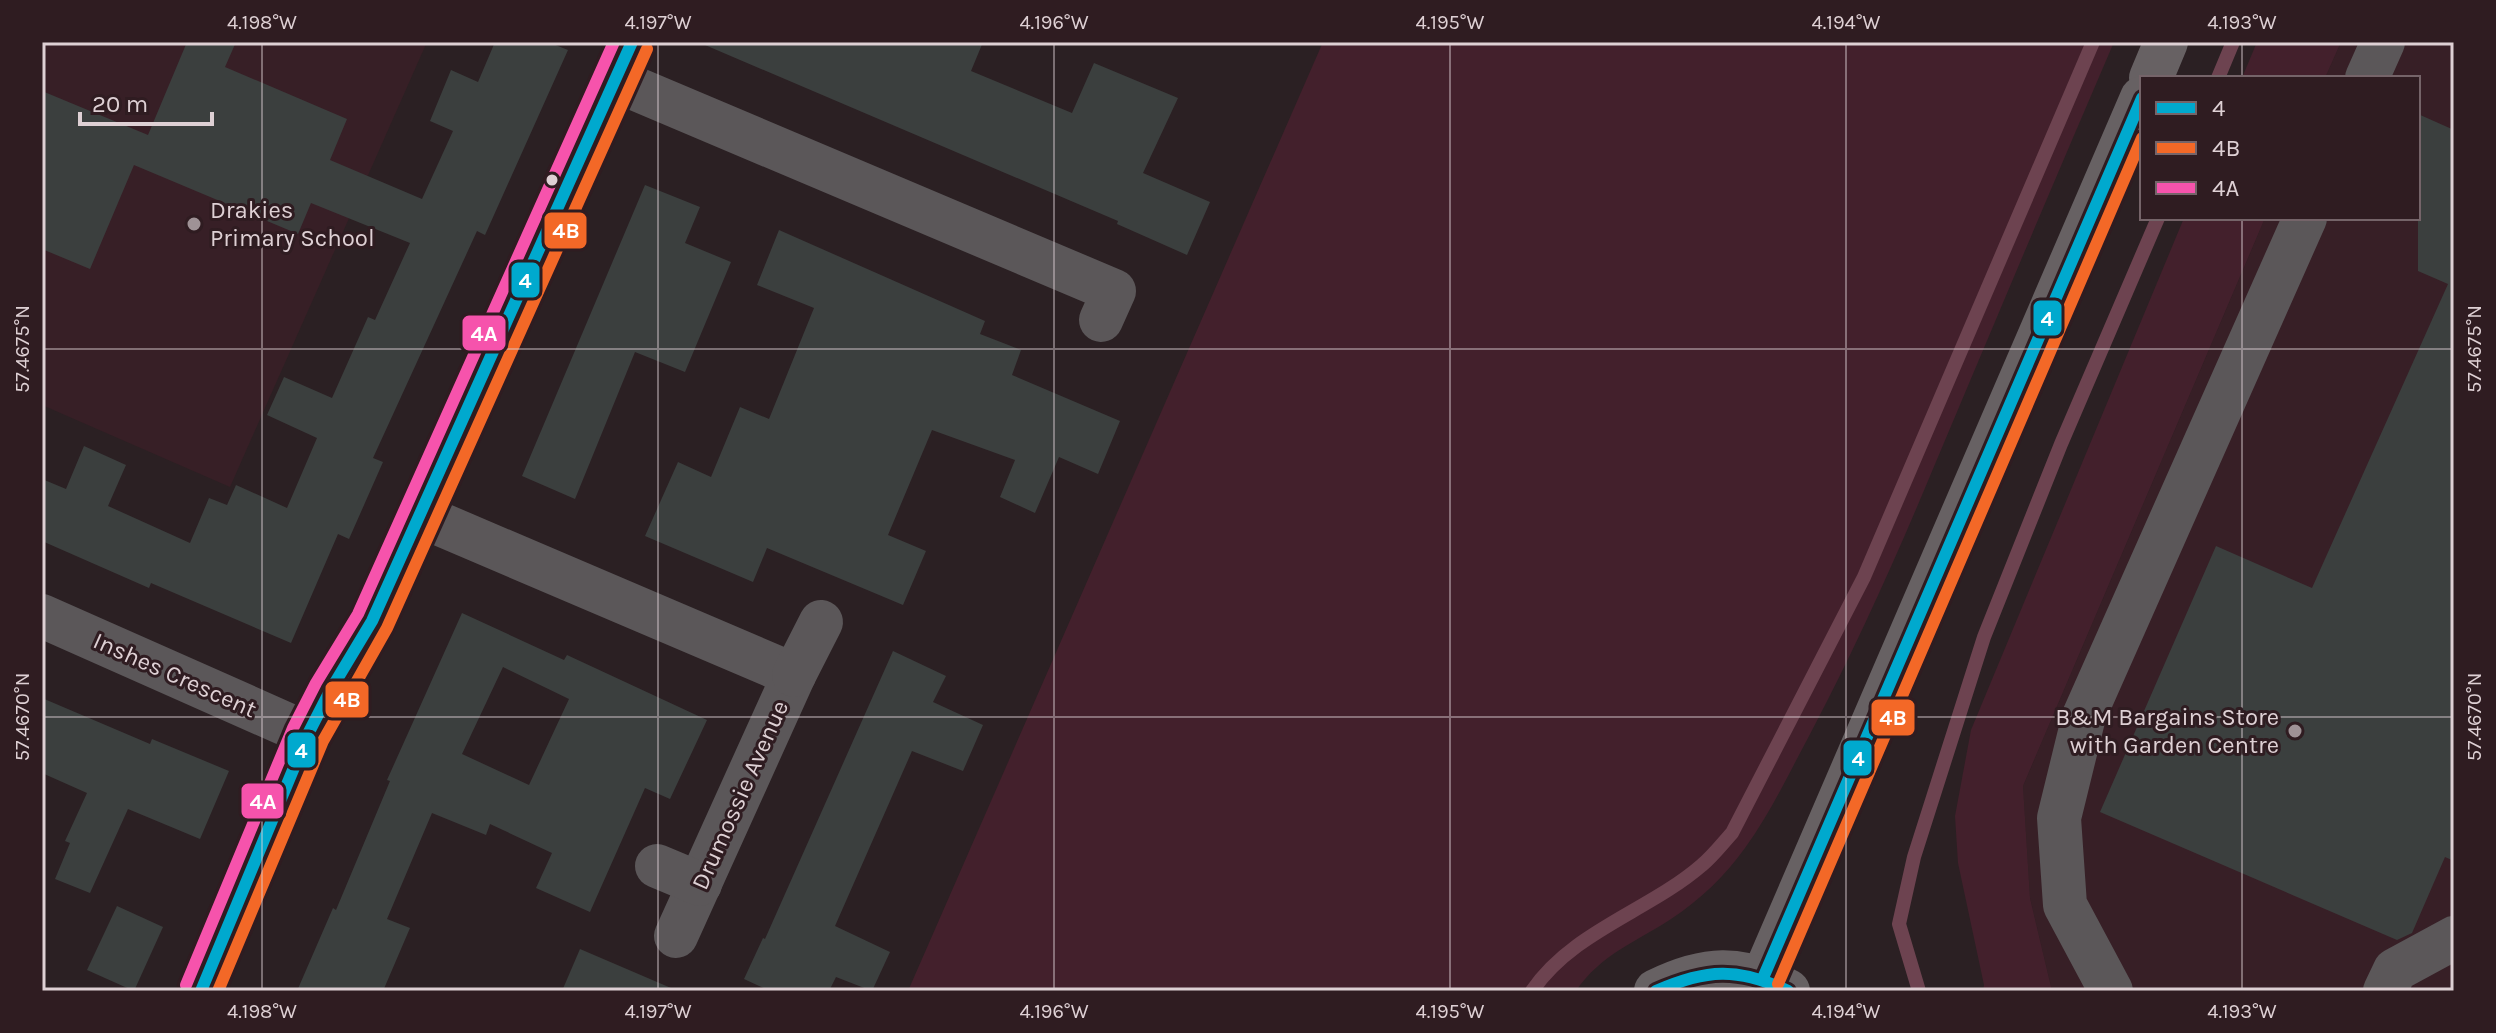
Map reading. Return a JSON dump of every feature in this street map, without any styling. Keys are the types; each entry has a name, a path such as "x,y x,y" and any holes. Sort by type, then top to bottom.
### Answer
{"main road":[{"path":"2152,76 2166,42"},
{"path":"1656,991 1684,977 1724,971 1776,984 2140,103"}],"street":[{"path":"2368,76 2383,42"},
{"path":"201,991 308,734 372,621 626,52 1114,291 1101,320"},
{"path":"2111,991 2065,905 2059,818 2084,716 2304,220"},
{"name":"Drumossie Avenue","path":"419,515 794,675 676,936"},
{"name":"Inshes Crescent","path":"42,616 308,734"},
{"path":"794,675 821,622"},
{"path":"657,866 700,884"},
{"path":"2385,991 2395,970 2454,938"}],"shaded area":[{"name":"Drakies Primary School","path":"42,42 427,42 230,487 42,405"},
{"path":"1323,42 2114,42 1902,543 1841,674 1754,835 1729,868 1692,904 1596,967 1576,991 908,991"},
{"path":"2257,42 2341,42 2326,76 2243,76"},
{"path":"2341,42 2454,42 2454,991 2052,991 2030,898 2023,786 2264,220 2420,220 2420,76 2326,76"},
{"path":"2183,220 2264,220 2023,786 2030,898 2052,991 1983,991 1958,863 1955,816 1971,730"}],"building":[{"path":"187,42 236,42 225,67 347,119 330,160 422,199 453,131 430,121 451,70 478,82 495,42 548,42 568,50 485,235 477,231 373,458 383,462 349,539 338,534 291,643 151,583 149,588 42,541 42,479 66,489 84,446 126,465 108,506 190,543 209,498 227,505 236,485 287,508 317,438 267,415 284,377 332,398 368,317 375,320 410,243 311,203 298,234 134,165 90,269 42,249 42,91 148,135"},
{"path":"698,42 983,42 971,71 1072,113 1094,63 1178,98 1143,173 1210,202 1187,255 1117,224 1118,221"},
{"name":"B&M Bargains Store with Garden Centre","path":"2420,115 2454,130 2454,861 2445,857 2412,933 2397,940 2100,812 2216,546 2312,588 2448,284 2418,271"},
{"path":"645,185 700,207 685,243 731,262 685,372 635,352 575,499 522,476"},
{"path":"779,230 985,321 980,334 1021,350 1012,375 1120,421 1098,474 1059,457 1035,513 1000,497 1015,460 932,430 888,535 926,551 903,605 767,548 753,582 645,536 678,462 711,477 740,407 769,419 814,308 757,285"},
{"path":"462,613 564,660 567,655 707,720 670,799 645,788 590,912 536,888 552,853 490,824 486,835 432,813 387,919 410,928 383,991 297,991 333,908 336,910 390,781 387,780","holes":["503,667 569,699 529,785 462,754"]},
{"path":"893,651 946,676 933,702 983,725 963,771 912,751 835,926 890,952 872,991 836,977 829,991 770,991 744,979 765,939"},
{"path":"42,698 150,744 152,739 229,771 200,839 128,809 90,893 55,879 70,843 65,841 87,793 42,773"},
{"path":"117,906 163,927 134,991 87,970"},
{"path":"580,949 678,991 562,991"}],"waterway":[{"path":"1532,991 1568,952 1681,881 1706,861 1732,833 1864,577 2093,42"},
{"path":"2219,76 2233,42"},
{"path":"1919,991 1899,924 1914,857 1984,637 2061,444 2157,220"}],"transit line":[{"name":"4A","path":"186,985 293,728 358,614 614,42"},
{"name":"4","path":"201,991 308,734 372,621 632,42"},
{"name":"4B","path":"218,991 323,741 387,628 647,49"},
{"name":"4","path":"1763,978 2140,103"},
{"name":"4B","path":"1778,984 2140,143"},
{"name":"4","path":"1656,991 1691,978 1722,974 1753,978 1788,991"}],"place":[{"name":"Drakies Primary School","path":"194,224"},
{"name":"B&M Bargains Store with Garden Centre","path":"2295,731"}]}
